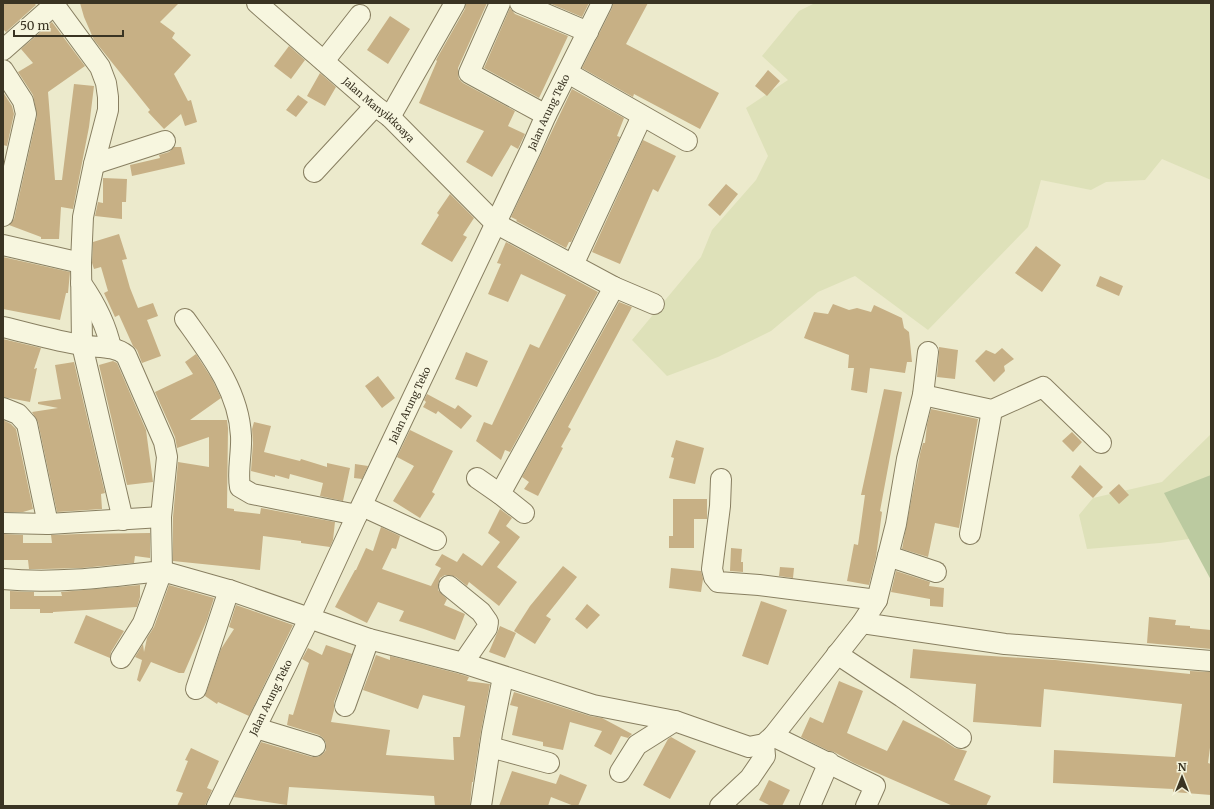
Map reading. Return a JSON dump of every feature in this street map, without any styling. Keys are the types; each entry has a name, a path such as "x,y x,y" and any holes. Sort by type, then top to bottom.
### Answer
{"street":[{"name":"Jalan Manyikkoaya","path":"257,3 382,111 495,223 614,287 654,304"},
{"path":"314,172 382,111 455,3"},
{"path":"500,3 469,73 546,115"},
{"path":"520,3 588,32"},
{"name":"Jalan Arung Teko","path":"217,806 310,619 359,510 531,150 546,115 602,3"},
{"path":"3,50 53,4 100,67 106,83 108,110 94,164 83,217 80,263 82,345 123,520"},
{"path":"324,61 360,15"},
{"path":"3,70 23,101 26,114 3,216"},
{"path":"568,73 687,140"},
{"path":"573,265 642,116"},
{"path":"94,164 165,141"},
{"path":"3,245 80,263"},
{"path":"81,283 99,313 108,334 111,348"},
{"path":"500,494 614,287"},
{"path":"185,319 218,365 228,386 237,412 241,435 240,488 252,494 359,510 436,540"},
{"path":"3,327 82,345 111,348 120,350 126,354 164,442 168,457 161,518 162,571 143,623 121,658"},
{"path":"720,806 750,778 765,756 769,740 862,623 877,600 896,524 907,459 923,395 928,352"},
{"path":"923,395 992,410 1043,387 1101,443"},
{"path":"3,408 18,414 27,424 48,524"},
{"path":"970,534 992,410"},
{"path":"476,478 500,494 524,513"},
{"path":"721,479 720,506 712,569 715,580 718,582 759,585 877,600"},
{"path":"3,523 48,524 161,518"},
{"path":"888,556 936,572"},
{"path":"3,579 52,581 162,571 229,590 369,639 463,663 593,705 675,721 749,747 769,740 829,762 875,786 866,806"},
{"path":"449,586 481,612 488,622 487,628 463,663"},
{"path":"196,689 229,590"},
{"path":"862,623 1005,644 1211,661"},
{"path":"345,706 369,639"},
{"path":"837,654 961,738"},
{"path":"481,806 490,746 503,677"},
{"path":"620,772 637,745 675,721"},
{"path":"256,728 315,746"},
{"path":"490,746 549,763"},
{"path":"810,806 829,762"}],"green space":[{"path":"815,3 1211,3 1211,180 1162,159 1145,180 1106,182 1091,190 1041,180 1028,227 928,330 855,276 818,292 771,331 718,357 667,376 632,340 701,257 712,230 756,180 768,156 746,108 788,80 762,56 799,11"},
{"path":"1211,434 1211,536 1160,543 1087,549 1079,515 1093,498 1162,482"},
{"path":"1211,475 1211,580 1164,493"}],"building":[{"path":"3,3 34,3 36,5 6,32 3,29"},
{"path":"80,3 179,3 160,22 175,33 172,38 191,55 174,74 188,101 191,100 197,122 185,126 181,114 164,129 148,112 150,110 94,40 84,17"},
{"path":"466,3 487,3 458,68 459,79 463,83 515,111 508,126 525,134 518,149 511,145 492,177 466,162 484,131 419,103 437,61 436,60 465,9"},
{"path":"549,3 589,3 582,17"},
{"path":"613,3 648,3 626,44 719,93 700,129 634,94 633,97 582,68 612,8"},
{"path":"510,8 515,14 568,36 539,98 484,68"},
{"path":"390,16 410,29 388,64 367,50"},
{"path":"52,22 85,66 48,92 55,180 62,180 74,84 94,86 89,127 73,209 61,207 59,239 41,239 41,237 9,225 14,219 37,116 33,95 18,72 33,63 21,49"},
{"path":"289,46 305,60 291,79 274,66"},
{"path":"768,70 780,81 767,96 755,86"},
{"path":"320,73 336,87 325,106 307,96"},
{"path":"572,89 624,118 617,136 620,137 571,242 569,242 566,248 511,217"},
{"path":"3,92 12,106 14,114 7,146 3,145"},
{"path":"298,95 308,102 296,117 286,110"},
{"path":"643,140 676,156 658,192 653,189 620,264 592,252"},
{"path":"174,147 181,147 185,164 132,176 130,165 160,158 159,155 169,152"},
{"path":"103,178 127,179 126,202 122,202 122,219 95,216 98,202 103,203"},
{"path":"726,184 738,194 720,216 708,205"},
{"path":"450,194 474,218 463,235 467,237 452,262 421,244 439,215 437,213"},
{"path":"119,234 127,259 122,260 130,288 138,308 153,303 158,316 147,320 161,356 142,363 119,315 115,317 104,293 108,291 101,267 94,269 92,263 93,242"},
{"path":"506,242 598,292 510,452 505,450 501,460 476,441 484,422 492,425 530,344 539,348 566,295 521,274 508,302 488,294 501,264 497,263"},
{"path":"1036,246 1061,265 1042,292 1015,273"},
{"path":"3,257 70,272 68,293 66,293 60,320 3,309"},
{"path":"1100,276 1123,286 1119,296 1096,286"},
{"path":"619,302 632,307 568,427 571,429 561,447 563,448 538,496 524,489 529,482 522,477"},
{"path":"833,304 849,310 857,308 871,312 874,305 902,318 904,328 909,332 912,362 907,362 905,373 870,368 867,393 851,390 854,368 848,368 849,355 804,338 814,312 828,314"},
{"path":"3,339 41,348 34,369 37,368 30,402 3,397"},
{"path":"939,347 958,350 955,379 937,377"},
{"path":"1002,348 1014,359 1004,366 1005,371 994,382 975,361 986,350 995,354"},
{"path":"466,352 488,361 477,387 455,379"},
{"path":"196,354 212,379 221,398 190,420 227,420 227,508 234,509 234,511 260,514 261,508 335,522 333,540 330,547 301,543 301,541 263,536 260,570 173,561 173,517 178,462 209,467 209,437 177,448 175,437 155,392 193,374 185,362"},
{"path":"113,361 117,363 146,430 153,482 127,485 99,365"},
{"path":"74,362 105,493 101,494 102,509 57,512 38,422 32,412 58,408 38,404 38,402 61,399 55,365"},
{"path":"378,376 395,398 382,408 365,386"},
{"path":"884,389 902,392 880,511 882,512 876,557 869,585 847,581 854,544 858,545 865,495 861,495"},
{"path":"427,394 455,409 458,405 472,416 461,429 438,411 436,414 423,407 426,402 424,400"},
{"path":"931,409 978,419 959,528 935,523 928,557 902,549 920,454 923,443 925,443"},
{"path":"3,420 11,424 16,429 33,509 23,512 4,512"},
{"path":"254,422 271,426 264,452 300,461 301,459 327,467 327,463 350,468 343,501 320,496 323,483 290,474 289,479 251,471 253,443 252,429"},
{"path":"410,430 453,451 432,492 435,494 420,518 393,501 414,466 397,457"},
{"path":"1072,432 1082,442 1073,452 1062,441"},
{"path":"676,440 704,448 695,484 669,478 674,458 671,457"},
{"path":"355,464 368,466 362,479 354,478"},
{"path":"1080,465 1103,487 1093,498 1071,477"},
{"path":"1119,484 1129,495 1119,504 1109,493"},
{"path":"673,499 707,499 707,519 694,519 694,548 669,548 669,536 673,536"},
{"path":"500,509 512,518 506,526 520,537 497,567 517,582 499,606 469,582 467,586 456,577 450,575 445,575 440,578 438,590 447,599 444,605 465,614 455,640 399,621 404,611 378,602 367,623 335,607 356,570 366,548 373,551 381,527 400,536 396,549 392,548 382,569 431,586 441,568 435,565 442,554 457,562 463,553 482,566 500,542 488,533"},
{"path":"150,533 150,558 135,556 134,563 82,568 29,569 28,560 3,560 3,534 23,535 23,543 52,543 51,535"},
{"path":"731,548 742,549 741,562 743,562 743,572 730,571"},
{"path":"563,566 577,577 546,616 551,619 535,644 514,631 530,606"},
{"path":"780,567 794,568 793,578 779,576"},
{"path":"671,568 701,571 703,579 701,592 669,588"},
{"path":"896,571 930,582 929,586 944,588 943,607 930,606 930,599 891,592"},
{"path":"140,585 140,597 137,607 53,613 40,613 40,609 10,609 10,591 34,592 34,596 62,596 61,592"},
{"path":"169,585 214,598 207,620 184,673 179,673 151,662 140,682 137,680 142,660 135,657 143,644 144,652 147,638 154,627"},
{"path":"761,601 787,610 768,665 742,656"},
{"path":"587,604 600,615 587,629 575,619"},
{"path":"236,605 293,625 249,716 218,702 217,704 205,696 221,649 234,629 229,627"},
{"path":"86,615 124,631 111,652 110,658 74,643"},
{"path":"1149,617 1176,620 1175,625 1211,630 1211,649 1147,643"},
{"path":"500,626 516,633 505,658 489,652"},
{"path":"326,645 352,654 334,702 331,722 390,730 386,755 454,760 453,737 460,737 465,706 423,695 418,709 363,690 376,655 390,660 390,656 460,674 469,677 467,681 490,684 472,782 470,806 435,806 434,796 289,787 287,805 234,797 261,742 312,757 318,757 326,750 326,743 319,735 287,725 289,714 293,715 309,663 302,659 308,648 322,655"},
{"path":"913,649 1055,660 1190,674 1190,671 1211,672 1211,740 1208,763 1211,764 1211,795 1173,792 1173,789 1053,783 1054,750 1175,757 1182,704 1044,689 1041,727 973,722 976,684 910,678"},
{"path":"839,681 863,691 847,733 887,751 903,720 943,740 955,748 967,751 954,780 991,796 986,806 953,806 854,763 801,737 810,717 823,723"},
{"path":"514,692 590,716 602,718 632,734 628,738 621,736 611,755 594,746 602,731 570,722 563,750 543,746 543,742 512,735 518,707 510,705"},
{"path":"671,737 696,751 670,799 643,785 668,739"},
{"path":"191,748 219,761 207,788 212,790 205,806 177,806 183,793 176,791 188,761 185,760"},
{"path":"512,771 556,784 560,774 587,785 578,806 574,806 551,797 548,806 499,806"},
{"path":"769,780 790,790 782,806 771,806 759,800"}]}
